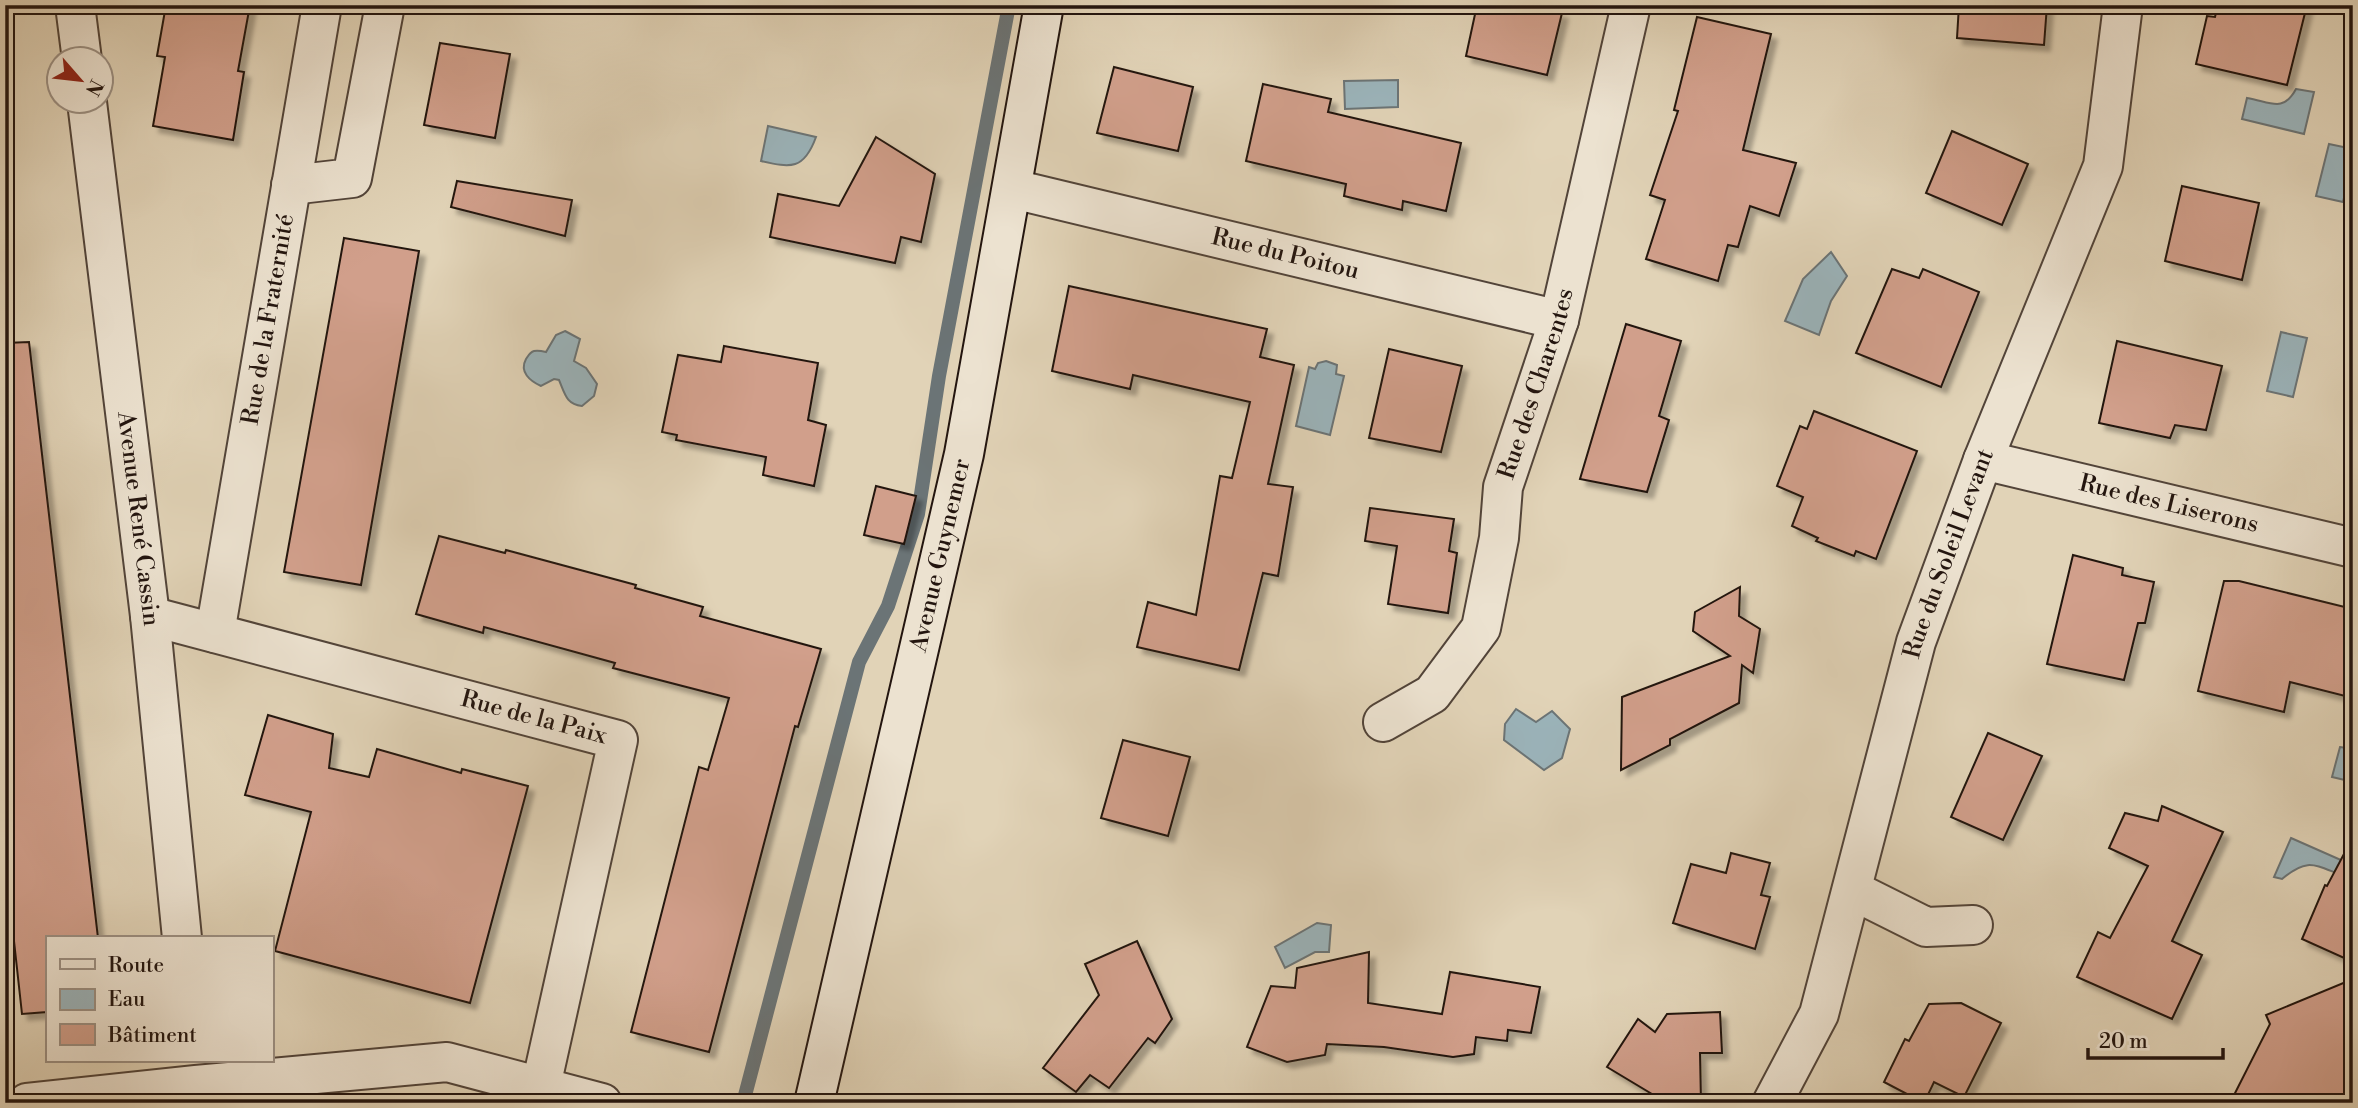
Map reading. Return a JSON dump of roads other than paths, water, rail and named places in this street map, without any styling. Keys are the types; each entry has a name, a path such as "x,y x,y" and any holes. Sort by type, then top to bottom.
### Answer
{"street":[{"path":"75,5 80,46"},
{"name":"Rue de la Fraternité","path":"215,633 322,5"},
{"path":"291,185 352,178 385,5"},
{"name":"Avenue Guynemer","path":"814,1103 964,454 1044,5"},
{"name":"Rue des Charentes","path":"1383,722 1432,694 1481,628 1499,538 1503,487 1559,320 1631,5"},
{"name":"Rue du Soleil Levant","path":"1772,1103 1819,1014 1916,642 1983,460 2103,166 2123,5"},
{"name":"Avenue René Cassin","path":"89,116 150,616 182,936"},
{"name":"Rue du Poitou","path":"1013,189 1559,320"},
{"name":"Rue des Liserons","path":"1983,460 2353,548"},
{"name":"Rue de la Paix","path":"150,616 618,740 541,1086"},
{"path":"1852,890 1926,927 1973,925"},
{"path":"27,1103 215,1082 447,1062 601,1103"}],"water":[{"path":"1398,80 1398,107 1345,109 1344,81"},
{"path":"2296,89 2314,92 2304,134 2242,119 2247,98 2276,104 2286,101"},
{"path":"768,126 816,137 807,156 795,164 781,165 761,161"},
{"path":"2329,144 2353,149 2353,161 2343,202 2316,196"},
{"path":"1831,252 1847,276 1831,301 1819,335 1785,321 1803,279"},
{"path":"565,331 580,339 574,361 586,368 597,384 594,396 582,406 569,401 559,380 554,379 541,386 530,379 524,368 530,353 546,352 556,335"},
{"path":"2281,332 2307,338 2293,397 2267,391"},
{"path":"1326,361 1337,365 1336,374 1344,376 1330,435 1296,426 1309,367 1315,369 1318,363"},
{"path":"1516,709 1536,722 1552,711 1570,729 1562,758 1544,770 1504,740 1505,724"},
{"path":"2340,747 2353,749 2353,782 2332,777"},
{"path":"2291,838 2350,864 2344,876 2305,865 2282,879 2274,877"},
{"path":"1317,923 1331,925 1329,952 1315,952 1285,968 1275,947"}],"waterway":[{"path":"743,1103 859,662 888,606 918,514 939,376 1009,5"}]}
